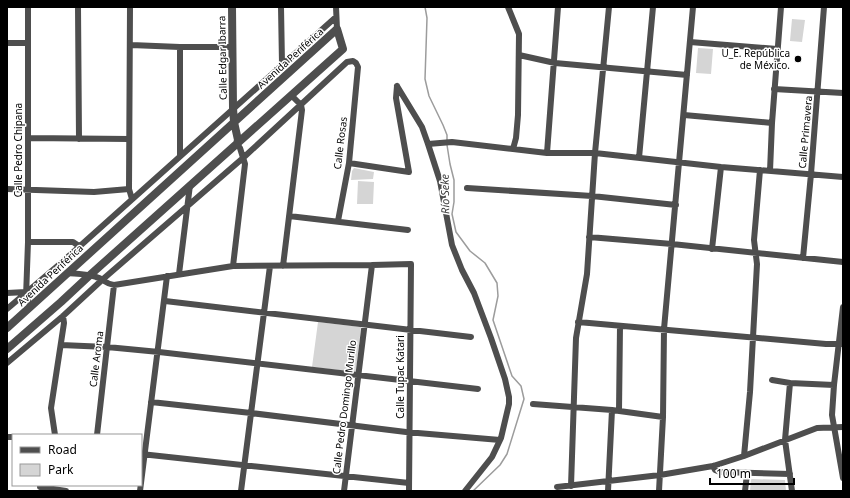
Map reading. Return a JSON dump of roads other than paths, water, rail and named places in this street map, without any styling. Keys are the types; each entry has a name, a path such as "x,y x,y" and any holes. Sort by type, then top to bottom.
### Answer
{"street":[{"name":"Calle Pedro Chipana","path":"26,292 28,242 28,7"},
{"path":"78,7 79,138"},
{"path":"130,7 131,45 129,189 132,199"},
{"name":"Calle Edgar Ibarra","path":"232,7 233,108 237,134 236,144"},
{"path":"281,7 282,64"},
{"path":"336,7 337,29"},
{"path":"508,7 519,34 518,115 516,138 513,149"},
{"path":"547,153 555,63 558,7"},
{"path":"571,486 576,338 587,274 595,153 609,7"},
{"path":"639,158 653,7"},
{"path":"659,491 663,416 664,329 693,7"},
{"path":"770,171 780,7"},
{"name":"Calle Primavera","path":"803,258 824,7"},
{"path":"7,309 336,17"},
{"name":"Avenida Periférica","path":"7,328 337,29 343,49 7,349"},
{"path":"690,42 777,49"},
{"path":"7,43 27,43"},
{"path":"131,45 232,47"},
{"path":"180,47 180,156"},
{"path":"519,56 555,63 686,75"},
{"name":"Calle Rosas","path":"301,105 347,62 353,61 356,63 358,67 349,163 338,221"},
{"path":"349,163 409,172 396,98 397,86 422,127 440,181 452,245 462,270 474,293 505,379 509,397 509,404 500,440 492,457 465,491"},
{"path":"774,89 843,93"},
{"path":"283,266 302,114 301,105 291,95"},
{"path":"7,363 63,316 301,105"},
{"path":"684,115 772,123"},
{"path":"28,138 129,139"},
{"path":"428,144 452,142 547,153 595,153 721,167 843,177"},
{"path":"232,266 244,172 243,158 236,144"},
{"path":"712,249 721,167"},
{"path":"744,456 750,392 757,264 754,240 760,170"},
{"path":"179,274 190,185"},
{"path":"467,188 592,196 676,205"},
{"path":"7,189 94,192 129,189"},
{"path":"289,216 408,230"},
{"path":"589,237 843,262"},
{"path":"28,242 73,242 79,246"},
{"name":"Calle Tupac Katari","path":"372,265 411,264 409,491"},
{"path":"67,273 90,275 102,280 105,283 114,285 232,266 372,265"},
{"name":"Calle Pedro Domingo Murillo","path":"344,491 372,265"},
{"path":"241,491 270,266"},
{"path":"142,466 159,352 167,276"},
{"name":"Calle Aroma","path":"97,434 114,285"},
{"path":"7,293 26,292"},
{"path":"26,292 26,297 31,307"},
{"path":"165,301 471,337"},
{"path":"843,307 841,344 834,385 832,415 843,478"},
{"path":"55,434 51,408 64,323 63,316"},
{"path":"578,322 826,344 841,344"},
{"path":"619,411 620,326"},
{"path":"61,345 107,347 159,352 478,389"},
{"path":"772,380 790,383 834,385"},
{"path":"790,383 785,440 792,491"},
{"path":"151,402 410,433 500,440"},
{"path":"532,404 612,410 663,416"},
{"path":"608,491 612,410"},
{"path":"557,487 660,475 713,466 744,456 817,428 843,427"},
{"path":"143,454 409,483"},
{"path":"713,466 715,470 720,472 747,474 790,474"},
{"path":"746,491 747,474"},
{"path":"40,488 66,491"}],"waterway":[{"name":"Río Seke","path":"425,7 427,18 425,79 429,96 447,135 447,141"},
{"name":"Río Seke","path":"447,145 454,180 454,202 452,214 456,232 470,251 485,263 497,283 498,296 493,320 512,376 521,386 524,399 507,454 500,465 473,491"}],"place":[{"name":"U_E. República de México.","path":"798,59"}]}
